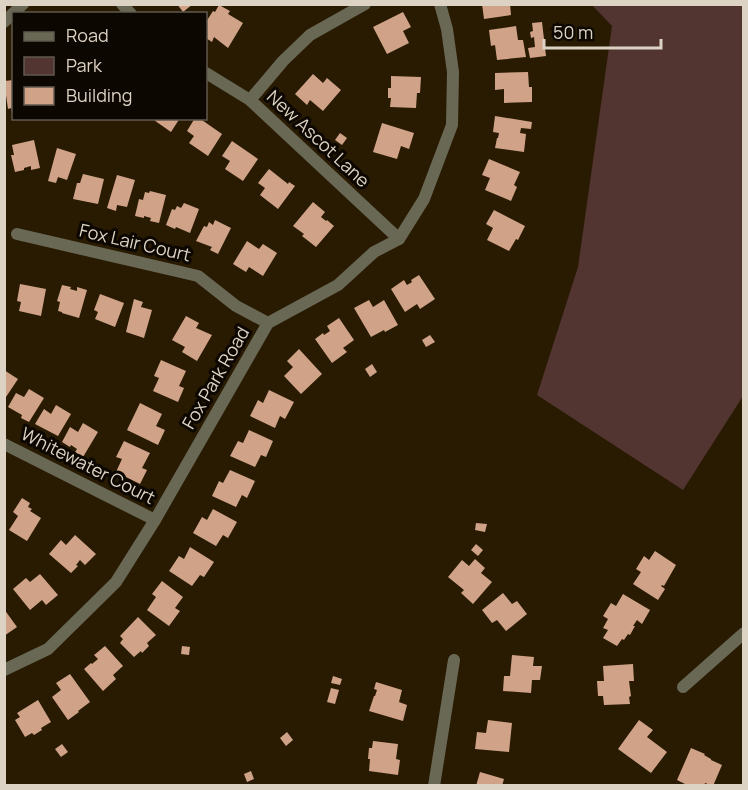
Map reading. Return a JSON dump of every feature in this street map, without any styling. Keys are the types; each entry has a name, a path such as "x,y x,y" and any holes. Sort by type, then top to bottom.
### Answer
{"street":[{"path":"250,100 283,61 310,35 365,4"},
{"name":"Fox Park Road","path":"4,670 48,649 116,582 155,520 268,323 338,285 374,252 399,239 424,199 452,125 453,72 447,29 440,4"},
{"name":"New Ascot Lane","path":"207,75 250,100 399,239"},
{"name":"Fox Lair Court","path":"17,234 198,276 236,306 268,323"},
{"name":"Whitewater Court","path":"4,444 155,520"},
{"path":"683,687 744,633"},
{"path":"434,786 454,660"}],"green space":[{"path":"592,5 743,5 743,396 683,490 537,395 578,267 612,26"}],"building":[{"path":"177,4 193,4 183,12"},
{"path":"482,4 510,4 511,15 484,19"},
{"path":"219,5 243,23 228,48 214,37 212,42 207,39 207,20 213,11 215,12"},
{"path":"403,12 411,27 403,31 409,43 387,54 373,27"},
{"path":"542,22 546,56 530,58 528,48 535,47 534,37 531,38 530,32 533,31 532,23"},
{"path":"516,26 518,40 523,40 526,57 497,60 495,45 491,46 489,30"},
{"path":"528,72 529,87 532,87 532,102 504,103 504,89 495,90 495,73"},
{"path":"313,74 323,83 327,78 341,90 323,111 310,100 307,105 295,94"},
{"path":"391,76 421,77 416,108 390,107 391,98 388,98 388,88 391,88"},
{"path":"12,80 12,112 11,108 8,109 4,81"},
{"path":"495,116 532,122 531,129 521,128 520,133 526,134 524,152 495,148 499,133 493,132"},
{"path":"154,120 179,120 171,132"},
{"path":"194,120 202,120 222,134 208,156 189,143 194,136 187,131"},
{"path":"382,123 414,133 409,149 401,146 397,159 373,152"},
{"path":"340,133 347,138 342,145 335,140"},
{"path":"34,140 40,168 31,170 31,166 15,172 11,155 14,155 12,145"},
{"path":"232,141 258,159 243,181 225,169 230,161 222,156"},
{"path":"57,148 76,154 67,180 58,177 56,183 48,181"},
{"path":"489,159 520,172 514,185 517,187 511,201 485,190 490,178 482,175"},
{"path":"269,169 288,184 289,182 295,186 278,209 260,195 265,188 258,183"},
{"path":"83,174 104,179 98,204 73,199 77,183 80,183"},
{"path":"117,175 135,180 127,207 117,205 116,211 107,208"},
{"path":"145,192 166,195 159,223 150,221 151,218 135,216 139,199 143,200"},
{"path":"313,202 325,212 321,217 334,226 316,247 293,226"},
{"path":"184,203 199,209 190,233 166,225 172,209 175,210 177,206 181,208"},
{"path":"494,210 525,226 509,251 487,240 493,228 486,224"},
{"path":"215,220 231,228 218,254 210,250 212,247 196,241 204,226 207,227 209,222 213,225"},
{"path":"247,241 259,249 263,244 277,253 263,276 249,267 246,272 233,264"},
{"path":"419,275 435,299 420,309 417,304 405,312 391,289 404,280 407,285"},
{"path":"20,284 46,289 41,316 19,311 21,302 17,301"},
{"path":"62,285 77,291 77,287 87,290 79,318 58,311 60,302 57,301"},
{"path":"100,294 124,303 115,327 95,319 98,312 94,310"},
{"path":"134,299 143,302 141,307 152,310 144,338 126,332"},
{"path":"369,300 373,307 384,300 398,325 371,337 354,308"},
{"path":"186,316 199,323 196,328 212,335 197,361 182,352 185,347 172,340"},
{"path":"339,318 354,340 343,348 347,352 332,363 315,339 330,331 327,326"},
{"path":"430,335 435,342 426,347 422,340"},
{"path":"299,349 322,374 301,394 284,376 293,367 287,361"},
{"path":"161,360 186,371 179,386 184,388 178,402 153,391 159,378 154,376"},
{"path":"372,364 377,372 370,377 365,369"},
{"path":"4,370 18,379 4,400"},
{"path":"29,389 44,398 29,422 8,407 16,393 24,397"},
{"path":"269,390 294,402 285,419 280,416 275,428 250,416 258,400 263,403"},
{"path":"140,403 162,414 156,426 165,430 158,445 127,430"},
{"path":"56,405 71,414 58,436 35,424 44,409 51,414"},
{"path":"83,423 98,432 83,457 75,452 77,449 62,442 70,427 78,432"},
{"path":"249,430 273,441 266,457 261,455 255,467 230,456 238,441 243,443"},
{"path":"124,441 150,453 142,468 147,470 140,484 116,472 122,459 116,457"},
{"path":"230,470 255,481 247,498 242,495 236,507 212,496 219,481 223,483"},
{"path":"22,498 30,503 28,507 32,509 30,511 41,518 27,541 9,530 18,516 13,512"},
{"path":"213,509 237,522 228,538 223,535 216,546 193,533 202,517 207,520"},
{"path":"476,523 487,524 485,532 475,530"},
{"path":"75,535 96,554 85,565 80,560 71,573 49,554 61,540 66,545"},
{"path":"476,544 483,550 478,556 471,550"},
{"path":"190,547 214,562 204,577 200,575 192,586 169,571 179,556 184,559"},
{"path":"655,551 676,565 664,586 661,586 665,589 658,600 633,584 641,572 636,569 644,556 649,560"},
{"path":"475,559 485,568 481,573 492,582 473,604 461,593 464,590 448,577 462,560 469,566"},
{"path":"40,574 58,595 46,605 42,600 30,610 13,589 26,578 30,582"},
{"path":"162,581 183,597 175,608 180,611 169,626 147,610 156,597 152,594"},
{"path":"503,593 512,604 517,601 527,614 506,631 497,620 492,623 482,610"},
{"path":"623,594 650,610 642,624 637,620 630,635 622,639 617,646 603,638 608,630 603,628 608,619 603,616 611,603 616,606"},
{"path":"4,609 17,627 4,636"},
{"path":"138,617 156,635 147,643 149,646 142,653 141,651 134,657 120,643 123,639 120,636"},
{"path":"105,646 123,666 113,675 116,679 103,691 84,669 98,659 94,655"},
{"path":"182,646 190,647 189,655 181,654"},
{"path":"512,655 534,657 533,666 542,666 540,680 532,680 531,693 503,691 504,676 510,676"},
{"path":"633,664 634,681 629,681 630,704 604,705 603,696 598,696 597,681 604,681 603,666"},
{"path":"70,674 90,702 68,720 52,697 61,690 56,683"},
{"path":"333,676 342,679 340,685 331,683"},
{"path":"376,682 402,690 399,702 407,705 403,721 369,711 377,690 374,689"},
{"path":"331,688 339,690 335,704 327,702"},
{"path":"38,700 51,722 34,735 32,733 25,737 15,720 20,717 17,713"},
{"path":"488,720 512,723 509,752 475,749 477,732 486,733"},
{"path":"639,720 653,730 647,737 667,752 651,773 618,749"},
{"path":"287,732 293,740 286,746 280,738"},
{"path":"373,741 398,744 396,759 400,760 398,775 369,771 369,748 372,748"},
{"path":"62,744 68,752 61,757 55,749"},
{"path":"691,748 722,765 713,786 705,783 704,786 692,784 689,786 677,780"},
{"path":"251,771 254,779 247,782 244,774"},
{"path":"480,772 504,779 502,786 476,786"}]}
